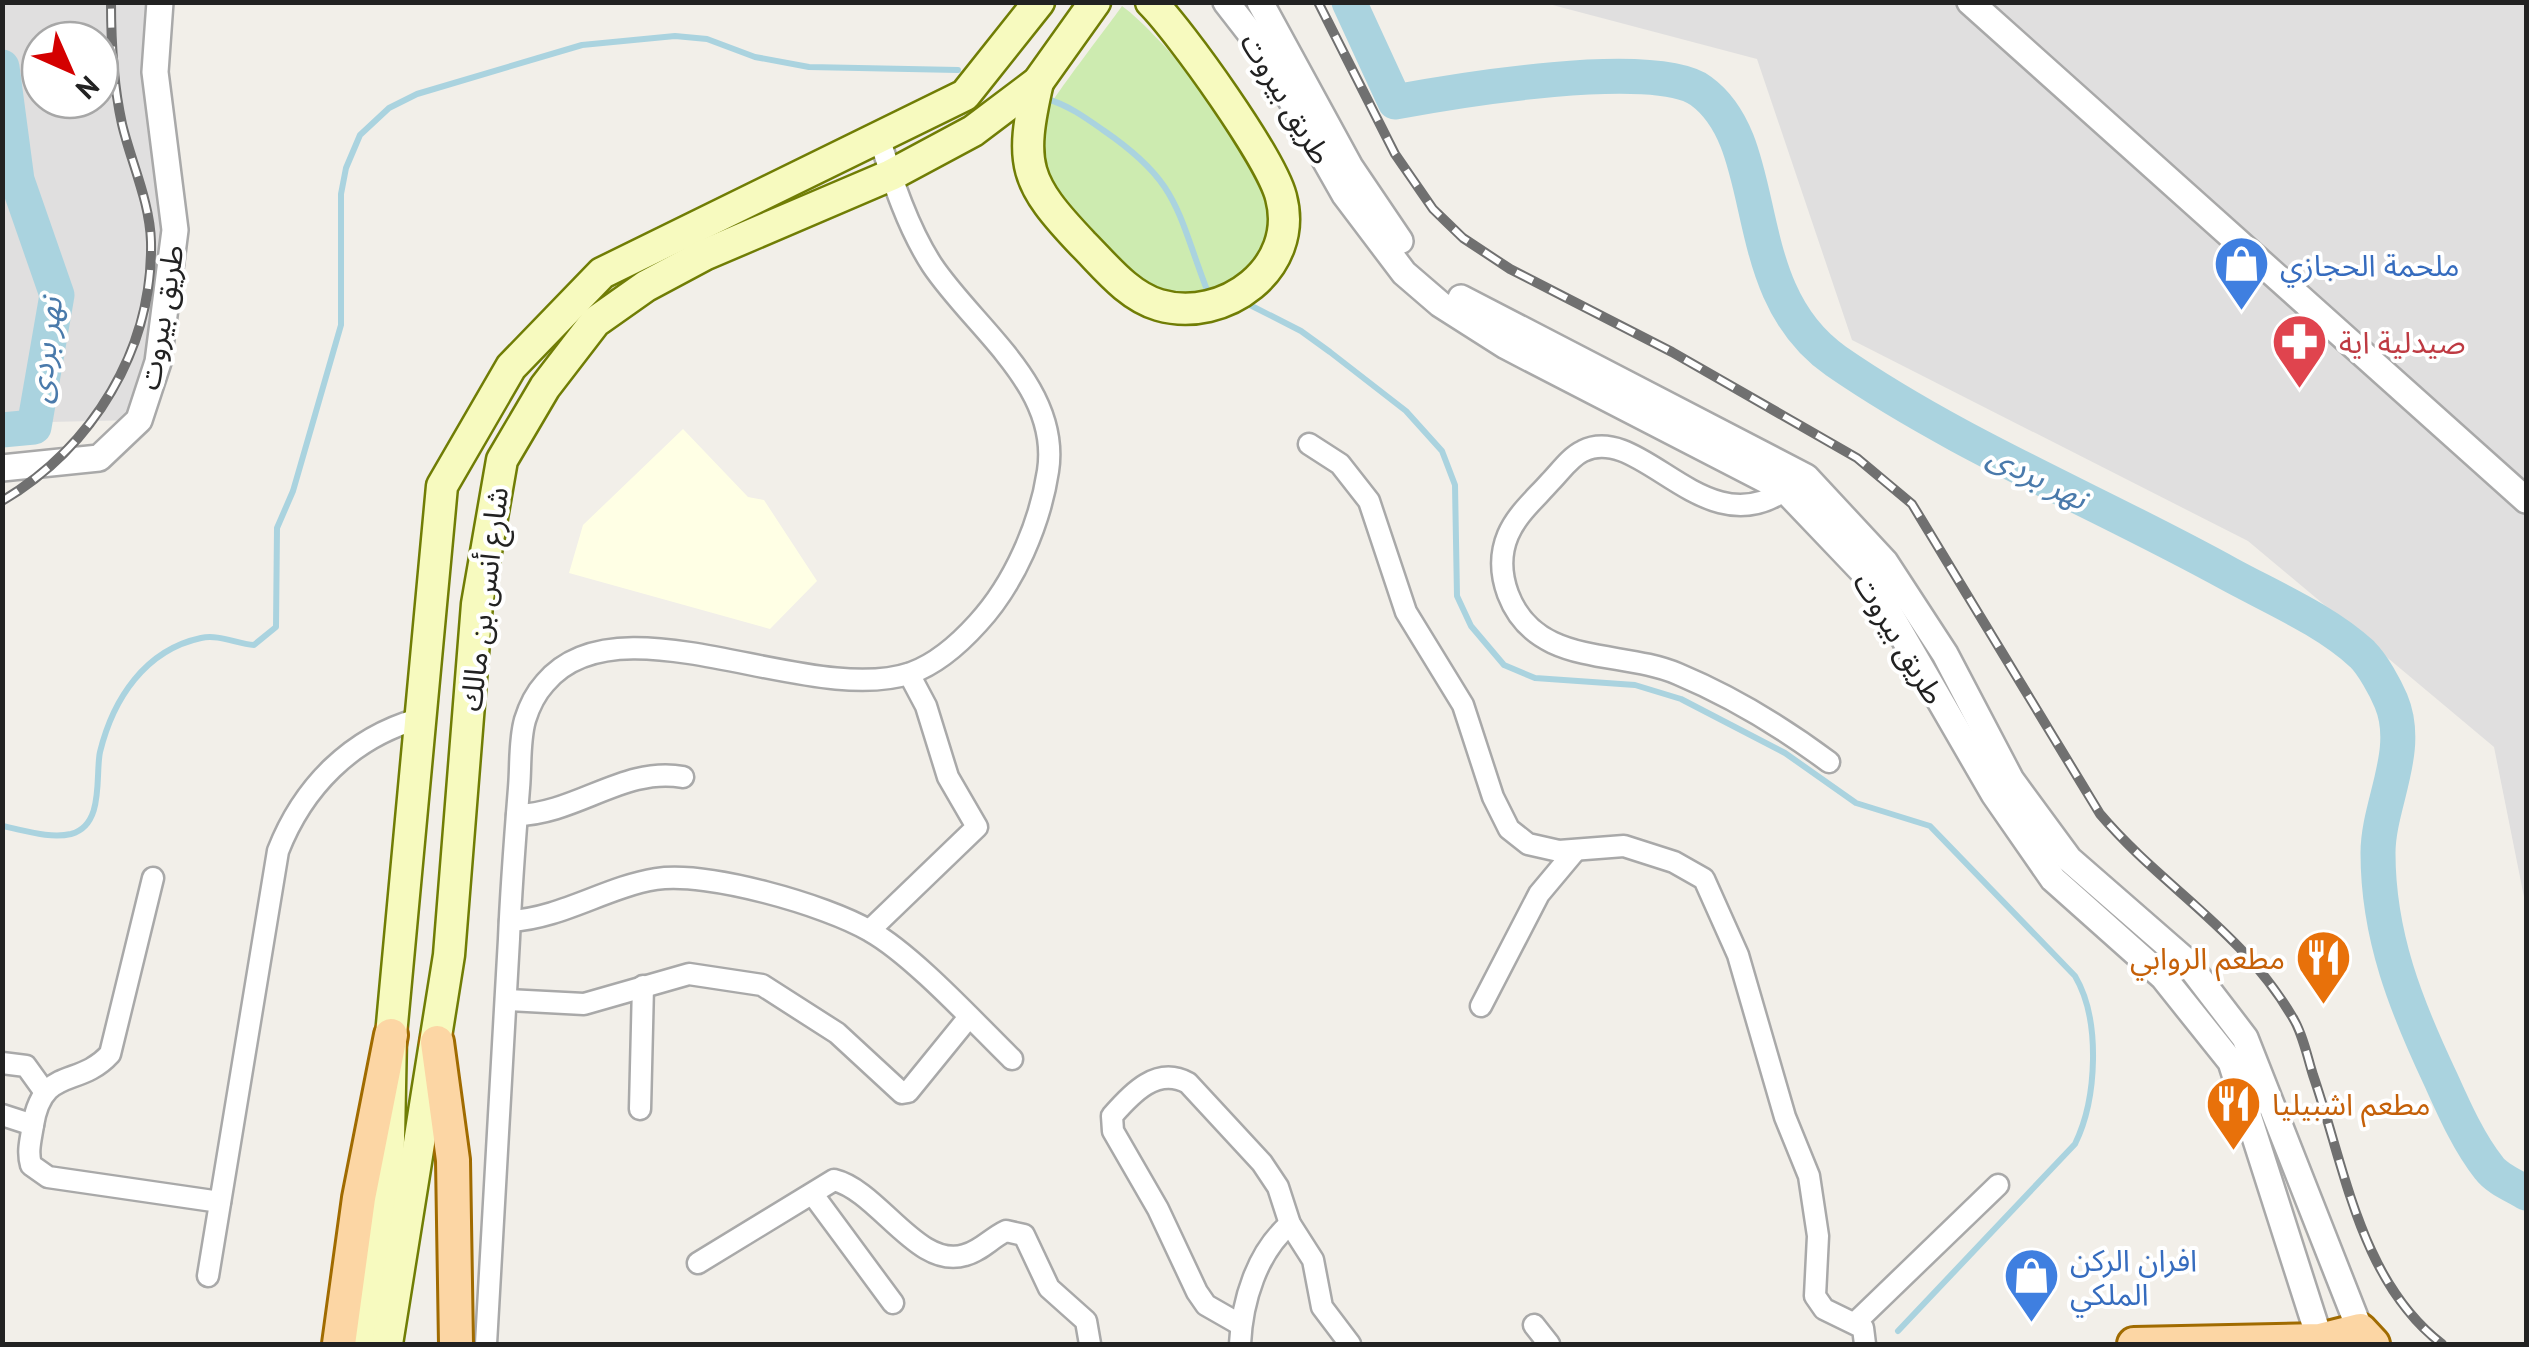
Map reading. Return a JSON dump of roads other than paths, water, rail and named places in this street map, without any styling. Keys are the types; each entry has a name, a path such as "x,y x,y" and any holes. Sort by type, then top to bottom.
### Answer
{"main road":[{"name":"شارع أنس بن مالك","path":"363,1344 388,1190 391,1035 442,486 511,367 602,273 965,95 1040,2"},
{"path":"1094,2 1038,82 1026,139 1026,161 1048,203 1116,278 1156,304 1198,309 1242,294 1267,268 1282,230 1282,198 1185,42 1151,2"},
{"name":"شارع أنس بن مالك","path":"387,1344 448,955 477,604 502,460 545,388 595,322 646,286 704,255 891,176 973,131 1038,82"},
{"path":"339,1344 359,1198 391,1035"},
{"path":"436,1042 453,1160 456,1344"},
{"path":"2134,1344 2322,1342 2367,1337"}],"street":[{"name":"طريق بيروت","path":"14,467 99,458 139,420 158,362 176,230 156,72 160,2"},
{"name":"طريق بيروت","path":"1226,2 1261,47 1346,195 1404,273 1440,304 1506,346 1785,490 1869,578 1994,794 2052,880 2163,977 2231,1062 2322,1342"},
{"path":"1260,2 1350,167 1414,261 1450,292 1486,312 1806,477 1885,562 1945,654 2011,780 2069,859 2186,962 2245,1038 2367,1337"},
{"path":"1980,5 2526,500"},
{"path":"486,1344 524,723 542,685 577,657 626,647 742,662 821,679 910,674 971,631 1008,583 1044,498 1050,446 1042,411 1011,362 932,265 891,176 880,140"},
{"path":"1309,444 1340,464 1370,501 1406,612 1463,704 1500,816 1528,844 1576,851 1624,846 1674,862 1704,879 1738,956 1785,1117 1809,1176 1818,1236 1814,1296 1824,1309 1856,1322 1866,1337 1865,1344"},
{"path":"1785,490 1750,506 1724,505 1622,452 1595,447 1572,459 1514,522 1504,550 1504,581 1522,618 1556,646 1596,657 1650,663 1697,682 1733,699 1829,762"},
{"path":"870,930 977,827 948,777 926,706 910,674"},
{"path":"208,1276 270,894 286,830 314,786 344,757 372,736 418,720"},
{"path":"517,815 540,814 650,773 684,777"},
{"path":"1482,1006 1539,894 1576,851"},
{"path":"152,878 110,1054 88,1071 44,1091 33,1125 30,1165 48,1177 220,1202"},
{"path":"510,921 536,919 654,879 680,878 760,890 870,930 1012,1059"},
{"path":"506,1000 584,1004 689,974 762,985 837,1033 902,1093 908,1092 968,1017"},
{"path":"640,1109 642,986"},
{"path":"2,1063 26,1066 44,1091"},
{"path":"1290,1224 1266,1248 1240,1335 1197,1292 1158,1209 1113,1132 1112,1116 1153,1080 1176,1076 1188,1083 1262,1162 1278,1187 1290,1224 1313,1260 1322,1307 1350,1344"},
{"path":"2,1116 33,1125"},
{"path":"698,1262 773,1215 814,1196 824,1183 834,1180 848,1183 932,1253 945,1257 969,1254 1006,1231 1024,1235 1049,1288 1086,1322 1090,1344"},
{"path":"1856,1322 1998,1185"},
{"path":"814,1196 894,1304"},
{"path":"1534,1325 1549,1344"}],"waterway":[{"name":"نهر بردى","path":"1349,2 1395,102 1506,85 1600,77 1677,81 1701,91 1724,115 1739,146 1768,259 1782,296 1804,331 1836,361 1980,447 2298,610 2362,654 2385,689 2396,720 2396,758 2378,853 2383,913 2396,970 2416,1025 2468,1137 2492,1172 2526,1193"},
{"path":"2,826 54,835 82,829 94,810 100,752 113,714 148,665 163,653 201,638 254,645 276,627 277,528 293,491 341,325 341,194 346,168 360,135 389,108 417,94 582,45 675,36 707,39 755,57 809,67 958,70"},
{"name":"نهر بردى","path":"2,67 17,180 57,295 34,427 2,430"},
{"path":"1047,99 1069,108 1128,148 1161,182 1181,217 1207,290 1216,294"},
{"path":"1242,301 1301,331 1330,352 1406,411 1442,451 1455,485 1457,596 1471,626 1504,665 1535,678 1635,685 1681,699 1785,753 1856,803 1930,826 2075,976 2089,1014 2093,1060 2088,1105 2075,1144 1898,1331"}],"railway":[{"path":"2,501 35,479 90,424 129,357 141,320 149,282 150,227 119,109 111,2"},
{"path":"1318,2 1395,154 1433,209 1463,238 1510,269 1672,352 1857,458 1912,504 2100,814 2250,959 2293,1018 2346,1184 2374,1255 2414,1318 2442,1344"}],"place":[{"name":"ملحمة الحجازي","path":"2241,313"},
{"name":"صيدلية اية","path":"2300,390"},
{"name":"مطعم الروابي","path":"2324,1006"},
{"name":"مطعم اشبيليا","path":"2233,1152"},
{"name":"افران الركن الملكي","path":"2031,1325"}]}
